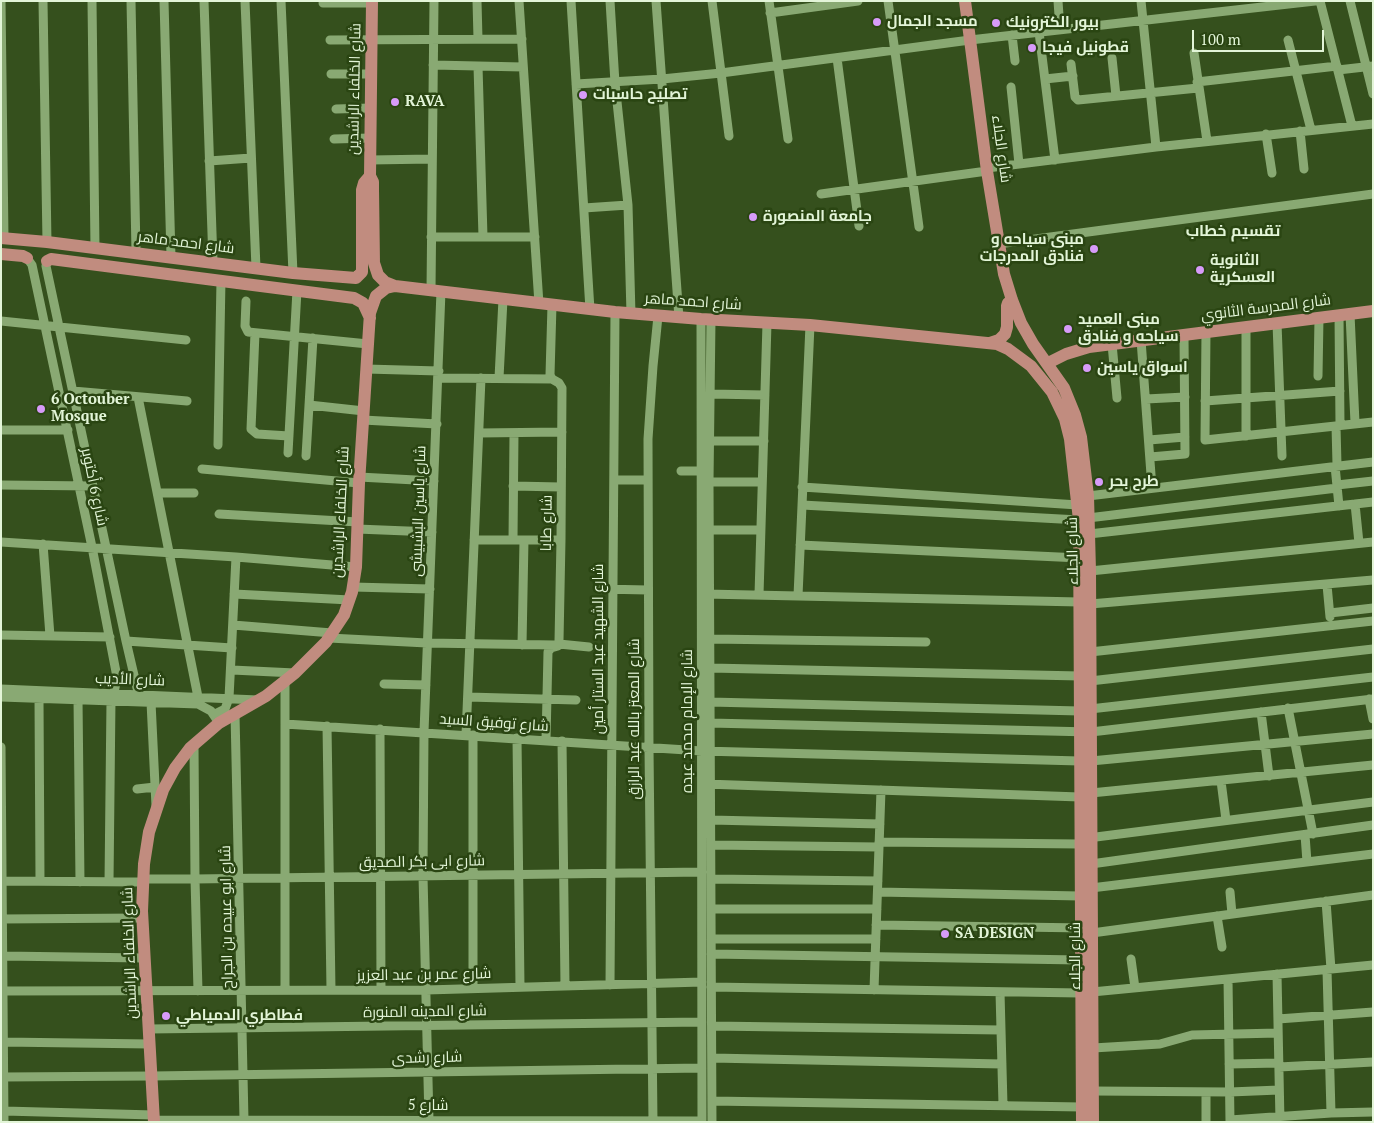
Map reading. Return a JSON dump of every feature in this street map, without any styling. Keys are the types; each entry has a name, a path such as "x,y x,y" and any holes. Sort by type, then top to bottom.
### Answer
{"main road":[{"name":"شارع الجلاء","path":"965,1 998,244 1012,300 1021,323 1033,344 1064,388 1070,417 1070,439 1078,505 1089,534 1090,571 1085,603 1084,840 1080,896 1088,930 1080,960 1092,1048 1093,1122"},
{"name":"شارع الخلفاء الراشدين","path":"372,2 370,176 373,189 374,263 375,271 381,279 395,286"},
{"name":"شارع الخلفاء الراشدين","path":"362,270 362,190 364,183 370,176"},
{"name":"شارع احمد ماهر","path":"3,238 136,252 292,273 354,278 360,276 362,270"},
{"path":"1,254 27,258"},
{"path":"47,261 51,258 357,298 366,307 370,318"},
{"name":"شارع احمد ماهر","path":"395,286 631,314 810,325 990,343 1002,346 1013,353"},
{"name":"شارع الخلفاء الراشدين","path":"154,1119 142,918 143,881 149,832 168,779 182,758 217,719 235,714 290,677 331,636 344,615 350,600 356,567 359,480 370,318 374,299 382,290 395,286"},
{"path":"990,343 999,340 1005,334 1007,327 1006,306 1012,300"},
{"name":"شارع المدرسة الثانوي","path":"1048,363 1078,350 1112,344 1373,311"},
{"name":"شارع الجلاء","path":"1013,353 1023,359 1039,374 1070,417 1081,437 1088,496 1080,558 1090,652 1085,679"},
{"name":"شارع الجلاء","path":"1082,1122 1091,888 1091,864 1084,840"}],"street":[{"path":"1,1 3,238"},
{"path":"43,1 47,242"},
{"path":"92,1 95,248"},
{"path":"131,1 136,252"},
{"path":"164,1 171,257"},
{"path":"204,1 213,262"},
{"path":"246,1 256,268"},
{"path":"281,1 292,273"},
{"name":"شارع ياسين البشبيشى","path":"429,1120 424,876 424,732 439,374 436,290 431,237 434,1"},
{"path":"477,1 478,39"},
{"name":"شارع طابا","path":"519,1 535,237 545,304 550,375 562,388 558,645 549,651 546,740"},
{"path":"571,1 590,310"},
{"path":"610,1 615,83 628,205 631,314"},
{"path":"656,1 679,318"},
{"path":"712,1 729,136"},
{"path":"769,1 788,139"},
{"path":"770,13 830,3 858,1"},
{"path":"888,1 919,227"},
{"path":"1058,1 1060,30"},
{"path":"1141,1 1156,147"},
{"path":"576,84 615,83 721,73 970,40 1143,20 1228,6 1315,1"},
{"path":"1320,1 1352,126"},
{"path":"1350,1 1369,66 1373,94"},
{"path":"323,3 372,2"},
{"path":"1039,32 1055,160"},
{"path":"1012,35 1015,61"},
{"path":"330,40 522,39"},
{"path":"1288,40 1311,130"},
{"path":"1194,53 1207,141"},
{"path":"837,58 860,226"},
{"path":"1112,58 1116,96"},
{"path":"1071,64 1076,99 1150,93 1296,71 1369,66"},
{"path":"433,65 523,67"},
{"path":"478,66 483,237"},
{"path":"331,74 371,74"},
{"path":"1045,79 1072,76"},
{"path":"1011,87 1019,164"},
{"path":"336,109 371,108"},
{"path":"821,194 912,182 1019,164 1266,134 1373,124"},
{"path":"1300,131 1304,169"},
{"path":"1266,134 1272,173"},
{"path":"334,139 370,138"},
{"path":"209,161 251,158"},
{"path":"370,160 432,159"},
{"path":"998,244 1373,194"},
{"path":"584,208 628,205"},
{"path":"431,237 535,237"},
{"name":"شارع 6 أكتوبر","path":"27,258 32,265 68,430 117,677 113,697 109,882"},
{"name":"شارع 6 أكتوبر","path":"47,261 46,266 126,641 137,688 141,695"},
{"path":"218,444 221,280"},
{"path":"288,454 297,290"},
{"path":"499,378 504,299"},
{"path":"246,301 246,328 248,332 368,344"},
{"name":"شارع الشهيد عبد الستار أمين","path":"610,985 615,312"},
{"path":"1339,506 1336,466 1345,315"},
{"path":"1345,315 1356,424"},
{"name":"شارع المعتز بالله عبد الرازق","path":"653,1121 648,480 650,400 658,316"},
{"path":"1318,376 1319,318"},
{"name":"شارع الإمام محمد عبده","path":"706,320 710,394 709,530 706,594 710,639 710,723 706,751"},
{"name":"شارع الإمام محمد عبده","path":"706,320 701,471 706,594 706,784 702,872 702,1068 712,1101 706,1121"},
{"path":"1,321 186,340"},
{"path":"759,595 767,323"},
{"path":"1277,323 1282,456"},
{"path":"798,596 810,325"},
{"path":"1246,327 1246,436"},
{"path":"255,332 251,429 257,434 289,436"},
{"path":"1206,332 1205,440 1373,422"},
{"path":"1150,457 1185,454 1184,335"},
{"path":"306,456 313,338"},
{"path":"1141,340 1152,488"},
{"path":"1112,344 1117,398"},
{"path":"366,369 481,378 552,379"},
{"path":"473,988 473,875 468,696 481,378"},
{"path":"73,391 187,401"},
{"path":"1205,401 1340,391"},
{"path":"710,394 765,395"},
{"path":"138,397 198,697"},
{"path":"1146,400 1185,397"},
{"path":"309,405 363,415 437,424"},
{"path":"1,430 68,430"},
{"path":"479,433 562,432"},
{"path":"513,540 514,433"},
{"path":"1149,440 1185,437"},
{"path":"710,441 764,440"},
{"path":"1088,496 1373,462"},
{"path":"202,470 359,480 434,481"},
{"path":"681,471 701,471"},
{"path":"614,480 648,480"},
{"path":"802,505 1084,519 1373,481"},
{"path":"709,482 762,482"},
{"path":"1,486 93,486"},
{"path":"513,486 561,487"},
{"path":"802,487 1078,505"},
{"path":"158,493 194,493"},
{"path":"1089,534 1373,502"},
{"path":"1355,504 1359,543"},
{"path":"219,514 432,532"},
{"path":"709,530 761,530"},
{"path":"474,540 561,540"},
{"path":"522,645 524,540"},
{"path":"1,542 169,552 356,567"},
{"path":"1090,571 1373,542"},
{"path":"43,544 50,636"},
{"path":"800,546 1080,558"},
{"path":"217,719 225,709 230,698 236,557"},
{"path":"706,594 1085,603 1373,580"},
{"path":"1327,585 1331,626"},
{"path":"353,587 430,590"},
{"path":"600,590 648,590"},
{"path":"234,594 350,600"},
{"path":"1330,613 1373,608"},
{"path":"1090,652 1373,621"},
{"path":"233,625 331,636 427,642 589,646"},
{"path":"1,635 110,637"},
{"path":"710,639 926,642"},
{"path":"126,641 232,648"},
{"path":"710,668 1085,679 1373,649"},
{"path":"232,670 290,677 285,724 285,990"},
{"path":"710,702 1085,710 1373,677"},
{"path":"384,684 426,685"},
{"name":"شارع الأديب","path":"1,689 113,697 151,702 198,704 207,707 217,719"},
{"name":"شارع الأديب","path":"1,696 78,699 141,695 258,700"},
{"path":"468,696 576,700"},
{"path":"39,698 40,881"},
{"path":"78,699 80,882"},
{"path":"710,723 1085,732 1371,699 1373,719"},
{"path":"151,702 156,811"},
{"path":"1288,708 1308,810 1308,862"},
{"path":"1261,712 1269,776"},
{"name":"شارع ابو عبيده بن الجراح","path":"235,714 244,1120"},
{"name":"شارع توفيق السيد","path":"285,724 706,751 1085,761 1373,734"},
{"path":"327,726 331,990"},
{"path":"380,729 381,990"},
{"path":"517,738 520,987"},
{"path":"562,741 565,986"},
{"path":"194,745 198,991"},
{"path":"1,747 3,1118"},
{"path":"706,784 1085,795 1373,765"},
{"path":"1221,781 1226,820"},
{"name":"شارع الإمام محمد عبده","path":"706,784 711,820 712,1026 712,1058 707,1082 706,1121"},
{"path":"137,789 154,787"},
{"path":"874,990 881,790"},
{"path":"711,845 1084,840 1373,802"},
{"path":"711,820 880,824"},
{"path":"1091,864 1373,825"},
{"path":"1091,888 1373,854"},
{"name":"شارع ابى بكر الصديق","path":"3,881 109,882 195,879 702,872"},
{"path":"711,879 878,881"},
{"path":"878,892 1080,896"},
{"path":"1230,892 1232,914"},
{"path":"876,925 1088,930 1217,916 1373,895"},
{"path":"1326,901 1331,1113"},
{"path":"711,909 877,909"},
{"path":"1217,916 1222,947"},
{"path":"2,919 142,918"},
{"path":"711,939 876,939"},
{"path":"711,954 1080,960"},
{"path":"3,956 144,958"},
{"path":"1131,959 1135,988"},
{"path":"711,987 1086,993 1373,965"},
{"path":"1277,974 1280,1119"},
{"path":"1228,979 1230,1121 1280,1119 1331,1113 1373,1112"},
{"name":"شارع عمر بن عبد العزيز","path":"3,991 426,990 702,982"},
{"path":"1000,992 1003,1105"},
{"path":"1278,1019 1373,1012"},
{"name":"شارع المدينه المنورة","path":"149,1029 702,1022"},
{"path":"712,1026 1001,1030"},
{"path":"1092,1048 1160,1044 1192,1035 1278,1033"},
{"path":"3,1042 150,1044"},
{"path":"712,1058 1002,1064"},
{"path":"1229,1064 1279,1065 1373,1062"},
{"name":"شارع رشدى","path":"3,1077 702,1068"},
{"path":"1093,1091 1230,1092 1279,1090"},
{"path":"1206,1092 1206,1122"},
{"path":"712,1101 1082,1107"},
{"name":"شارع 5","path":"3,1118 302,1121 706,1121"}],"place":[{"name":"مسجد الجمال","path":"877,22"},
{"name":"بيور الكترونيك","path":"996,23"},
{"name":"قطونيل فيجا","path":"1032,48"},
{"name":"تصليح حاسبات","path":"583,95"},
{"name":"RAVA","path":"395,102"},
{"name":"جامعة المنصورة","path":"753,217"},
{"name":"مبنى سياحه و فنادق المدرجات","path":"1094,249"},
{"name":"الثانوية العسكرية","path":"1200,270"},
{"name":"مبنى العميد سياحه و فنادق","path":"1068,329"},
{"name":"اسواق ياسين","path":"1087,368"},
{"name":"6 Octouber Mosque","path":"41,409"},
{"name":"طرح بحر","path":"1099,482"},
{"name":"SA DESIGN","path":"945,934"},
{"name":"فطاطري الدمياطي","path":"166,1016"}],"district":[{"name":"تقسيم خطاب","path":"1233,231"}]}
